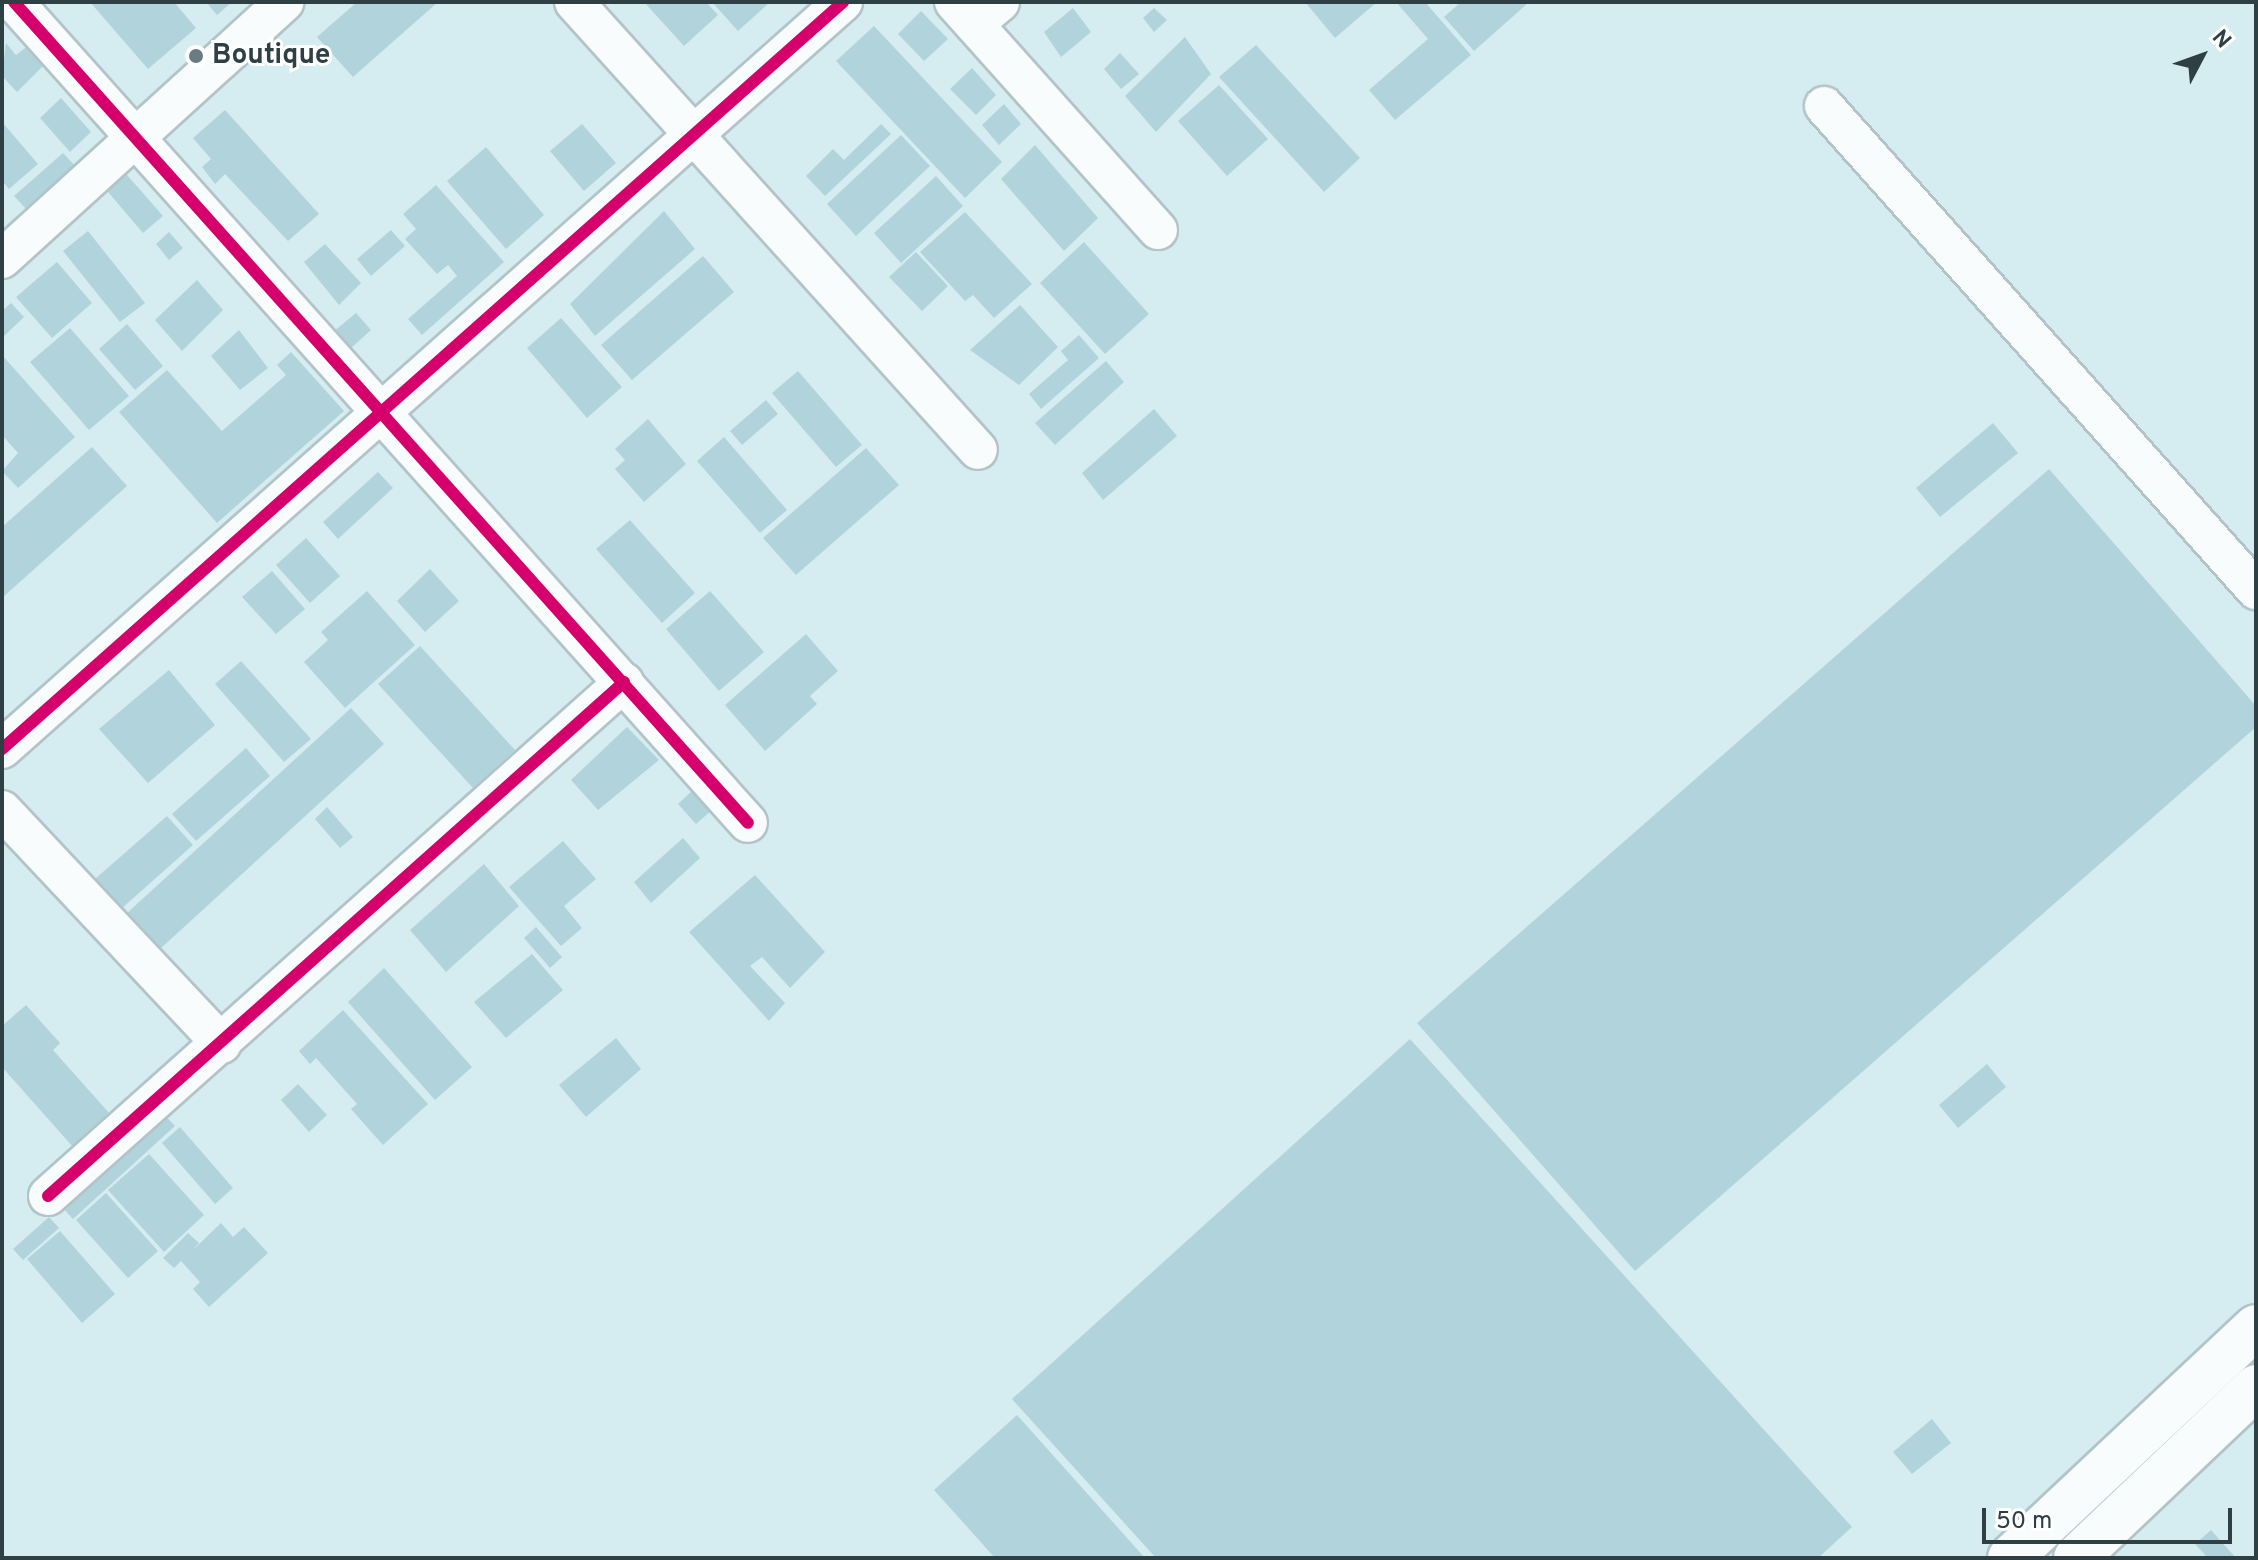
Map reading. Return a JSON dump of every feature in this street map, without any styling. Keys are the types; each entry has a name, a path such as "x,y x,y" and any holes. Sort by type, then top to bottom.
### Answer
{"main road":[{"path":"2010,1558 2256,1327"},
{"path":"2076,1558 2256,1387"}],"street":[{"path":"14,2 138,134 378,412 748,823"},
{"path":"2,259 284,2"},
{"path":"574,2 978,450"},
{"path":"2,749 843,2"},
{"path":"976,9 1158,230"},
{"path":"1824,106 2256,590"},
{"path":"48,1196 222,1044 624,682"},
{"path":"2,810 222,1044"}],"building":[{"path":"90,2 174,2 196,28 148,69"},
{"path":"206,2 232,2 217,15"},
{"path":"357,2 438,2 353,77 317,37"},
{"path":"644,2 706,2 718,15 684,46"},
{"path":"712,2 770,2 738,31"},
{"path":"1305,2 1377,2 1335,38"},
{"path":"1396,2 1425,2 1471,55 1395,120 1369,90 1428,39"},
{"path":"1461,2 1529,2 1474,51 1444,17"},
{"path":"1073,8 1091,32 1061,57 1044,32"},
{"path":"1154,8 1167,20 1154,32 1143,18"},
{"path":"921,11 948,39 924,61 898,34"},
{"path":"874,26 1002,162 965,198 836,61"},
{"path":"1185,37 1211,74 1156,132 1125,96"},
{"path":"6,43 16,55 29,45 45,64 17,92 2,76"},
{"path":"1256,45 1360,158 1324,192 1219,77"},
{"path":"1120,53 1139,74 1121,89 1104,69"},
{"path":"972,68 996,95 976,115 950,89"},
{"path":"1219,85 1268,139 1227,176 1178,121"},
{"path":"61,98 91,132 70,152 40,118"},
{"path":"1004,104 1021,124 999,145 982,125"},
{"path":"225,110 319,214 288,241 225,174 215,184 202,167 211,159 193,138"},
{"path":"2,122 38,164 9,189 2,181"},
{"path":"582,124 616,163 584,191 550,151"},
{"path":"881,124 891,134 825,196 806,176 833,149 844,160"},
{"path":"901,135 930,166 856,236 827,204"},
{"path":"1035,145 1098,218 1064,251 1001,179"},
{"path":"486,147 544,215 506,249 447,181"},
{"path":"63,153 77,168 28,211 14,196"},
{"path":"120,167 163,216 143,233 102,185"},
{"path":"936,176 963,206 901,263 874,233"},
{"path":"436,185 504,262 422,335 408,319 457,276 448,265 437,274 405,239 416,229 403,214"},
{"path":"664,211 695,249 595,336 570,304"},
{"path":"965,212 1032,284 994,318 973,295 965,301 920,252"},
{"path":"391,230 405,246 371,276 357,259"},
{"path":"88,231 145,303 120,322 63,251"},
{"path":"169,232 183,248 169,260 156,244"},
{"path":"1084,242 1149,314 1105,354 1040,283"},
{"path":"325,244 361,283 339,305 304,262"},
{"path":"916,252 948,286 922,311 889,277"},
{"path":"703,256 734,292 632,380 601,345"},
{"path":"57,262 92,303 52,338 16,297"},
{"path":"197,280 223,310 182,351 155,320"},
{"path":"11,303 24,317 2,338 2,311"},
{"path":"1020,305 1058,347 1019,385 970,350"},
{"path":"356,313 371,330 350,349 333,332"},
{"path":"561,318 622,387 587,418 527,348"},
{"path":"127,324 163,366 135,390 99,349"},
{"path":"70,328 129,396 89,430 30,362"},
{"path":"239,330 268,368 240,390 211,356"},
{"path":"1079,335 1099,358 1041,409 1029,394 1068,360 1061,351"},
{"path":"291,352 344,411 217,523 119,412 167,370 222,431 286,375 277,365"},
{"path":"2,355 75,437 18,488 2,471 18,453 2,435"},
{"path":"1106,361 1124,382 1055,445 1035,423"},
{"path":"798,371 862,445 836,467 772,393"},
{"path":"766,400 778,414 742,445 730,431"},
{"path":"1154,409 1177,436 1103,500 1082,473"},
{"path":"648,419 686,464 644,502 615,469 625,460 615,449"},
{"path":"1993,423 2018,453 1940,517 1916,488"},
{"path":"724,437 787,510 760,533 697,461"},
{"path":"92,447 127,486 2,598 2,527"},
{"path":"866,448 899,485 796,575 763,538"},
{"path":"2049,469 2256,706 2256,727 1635,1271 1417,1023"},
{"path":"378,472 393,488 338,539 323,522"},
{"path":"630,520 695,593 662,623 596,549"},
{"path":"306,538 340,576 310,603 276,565"},
{"path":"430,569 459,601 425,632 397,601"},
{"path":"272,571 305,609 276,634 242,597"},
{"path":"367,591 415,645 345,708 304,662 328,640 321,632"},
{"path":"710,591 764,652 719,691 666,629"},
{"path":"806,634 838,671 810,696 817,704 765,751 725,705"},
{"path":"420,646 515,750 473,788 378,684"},
{"path":"241,661 311,739 284,762 215,684"},
{"path":"169,670 215,725 148,783 99,729"},
{"path":"351,708 384,744 160,949 126,914"},
{"path":"627,727 659,760 598,810 571,780"},
{"path":"246,748 270,776 196,841 172,814"},
{"path":"694,789 712,810 696,824 678,804"},
{"path":"327,807 353,837 340,848 315,819"},
{"path":"167,816 193,845 121,909 95,879"},
{"path":"683,838 700,858 651,903 634,882"},
{"path":"563,841 596,879 564,906 582,928 561,946 509,887"},
{"path":"484,864 519,906 446,972 410,930"},
{"path":"755,875 825,952 790,988 762,957 750,966 785,1003 769,1021 689,932"},
{"path":"536,927 562,957 550,968 524,938"},
{"path":"532,954 563,990 506,1038 474,1002"},
{"path":"384,968 472,1067 435,1100 348,1002"},
{"path":"26,1005 60,1043 53,1050 110,1114 73,1147 2,1067 2,1026"},
{"path":"343,1010 428,1104 383,1145 351,1109 357,1104 316,1058 310,1064 299,1051"},
{"path":"616,1038 641,1069 586,1117 559,1085"},
{"path":"1410,1039 1852,1527 1818,1558 1156,1558 1012,1399"},
{"path":"1987,1064 2006,1087 1958,1128 1939,1105"},
{"path":"298,1084 327,1115 309,1132 281,1100"},
{"path":"163,1113 175,1126 73,1219 61,1206"},
{"path":"180,1127 233,1188 215,1204 162,1143"},
{"path":"149,1154 204,1215 164,1252 108,1190"},
{"path":"106,1193 158,1251 128,1278 76,1220"},
{"path":"49,1217 59,1228 23,1260 13,1249"},
{"path":"221,1223 233,1237 244,1227 268,1253 209,1307 193,1289 200,1282 181,1261 174,1268 163,1258 188,1233 199,1243 193,1250"},
{"path":"60,1231 115,1294 82,1323 27,1259"},
{"path":"1017,1415 1145,1558 995,1558 934,1490"},
{"path":"1932,1419 1951,1443 1912,1474 1893,1452"},
{"path":"2211,1530 2236,1558 2208,1558 2195,1544"}],"cycle path":[{"path":"14,2 748,823"},
{"path":"2,749 843,2"},
{"path":"48,1196 624,682"}],"place":[{"name":"Boutique","path":"196,56"}]}
